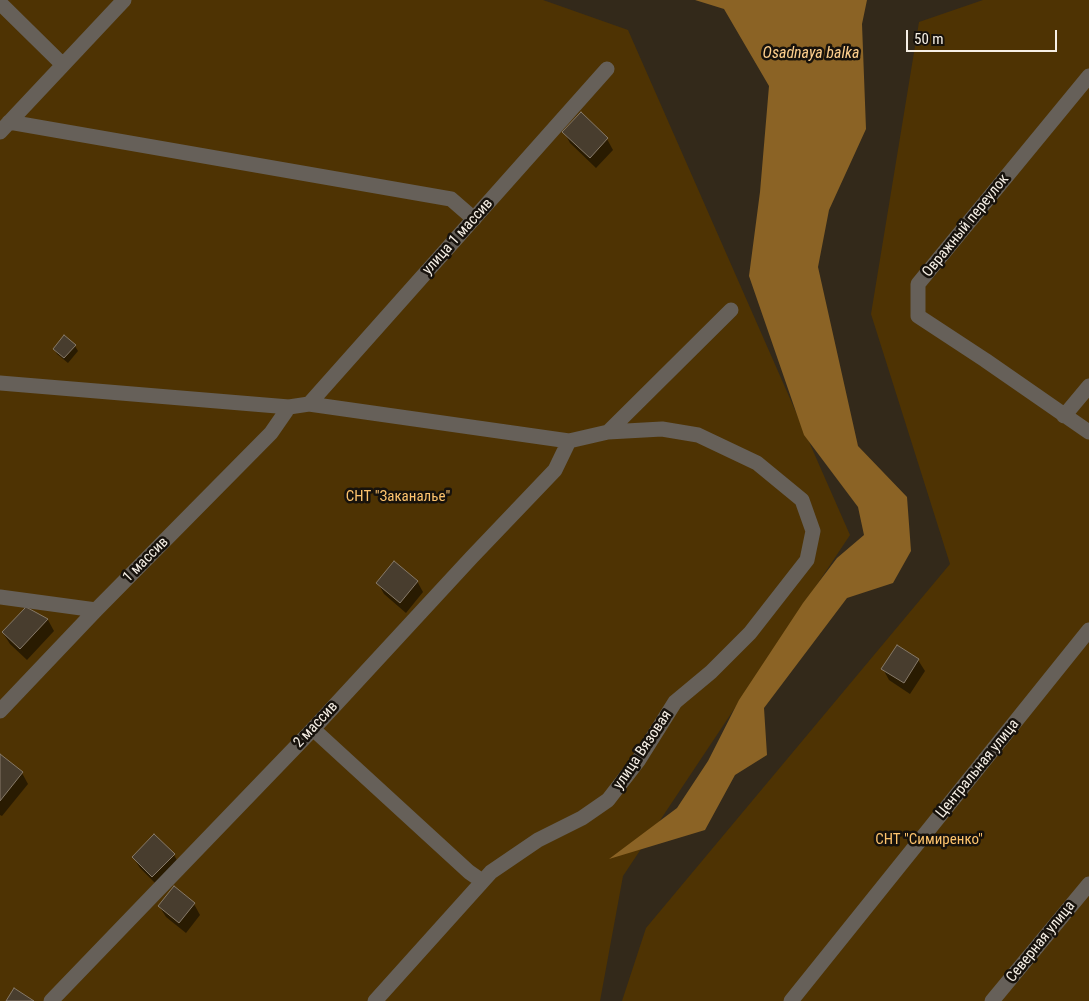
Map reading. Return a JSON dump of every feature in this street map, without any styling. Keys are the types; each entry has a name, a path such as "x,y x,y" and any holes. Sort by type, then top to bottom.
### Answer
{"street":[{"path":"5,127 124,0"},
{"path":"0,3 63,65"},
{"name":"улица 1 массив","path":"309,404 607,69"},
{"name":"Овражный переулок","path":"1089,76 918,284 918,316 986,360 1089,432"},
{"path":"5,127 451,199 474,219"},
{"path":"0,383 289,407 309,404 569,441 608,432 731,310"},
{"path":"1064,416 1089,386"},
{"name":"1 массив","path":"0,711 96,610 271,432 289,407"},
{"name":"улица Вязовая","path":"375,1001 491,872 538,840 582,818 608,800 638,761 675,702 711,672 750,633 807,560 814,531 802,500 757,463 698,436 662,429 608,432"},
{"name":"2 массив","path":"51,1001 313,729 555,470 569,441"},
{"path":"0,597 96,610"},
{"name":"Центральная улица","path":"791,1001 1089,630"},
{"path":"313,729 482,882"},
{"name":"Северная улица","path":"992,1001 1089,884"}],"green space":[{"name":"СНТ \"Заканалье\"","path":"0,0 543,0 628,30 850,535 623,876 600,1001 0,1001"},
{"name":"СНТ \"Симиренко\"","path":"983,0 1089,0 1089,1001 622,1001 646,928 950,564 871,314 919,22"}],"water":[{"name":"Osadnaya balka","path":"695,0 867,0 862,24 866,129 829,210 818,267 858,446 907,497 911,551 893,583 847,598 764,708 767,755 735,775 705,830 609,859 677,808 708,761 739,700 803,603 837,558 864,535 858,507 804,435 749,276 760,192 769,86 724,9"}],"building":[{"path":"581,112 608,138 590,158 562,132"},
{"path":"64,335 76,345 64,358 53,349"},
{"path":"394,561 418,581 400,603 376,583"},
{"path":"26,607 48,619 20,649 2,632"},
{"path":"897,645 919,659 904,683 881,669"},
{"path":"0,754 23,772 0,801"},
{"path":"154,834 175,854 152,877 132,857"},
{"path":"174,886 195,903 179,923 158,906"},
{"path":"14,988 34,1001 6,1001"}]}
